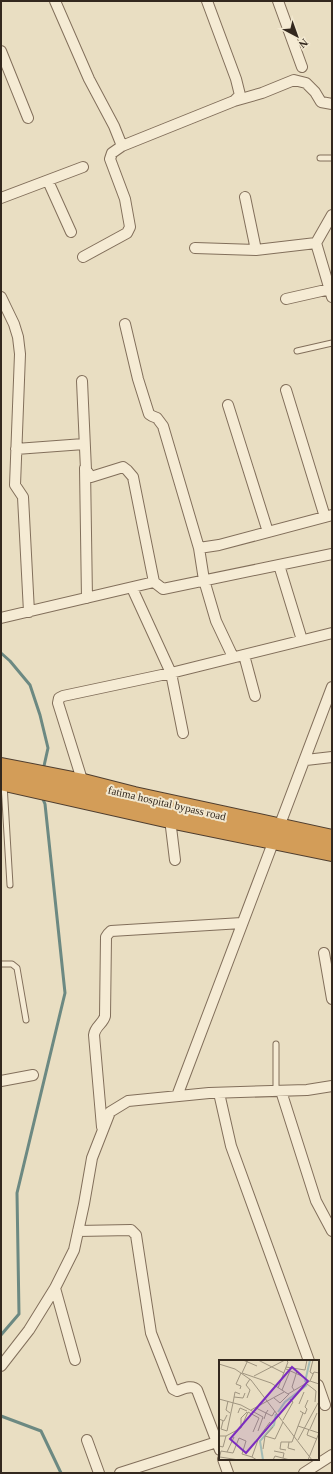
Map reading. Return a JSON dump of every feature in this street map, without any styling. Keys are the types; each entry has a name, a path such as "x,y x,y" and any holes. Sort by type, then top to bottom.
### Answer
{"highway":[{"name":"fatima hospital bypass road","path":"2,777 83,783 170,819 332,839"},
{"name":"fatima hospital bypass road","path":"2,777 276,833 332,852"}],"street":[{"path":"56,1 89,79 114,126 122,146"},
{"path":"207,1 236,80 240,95 234,101"},
{"path":"278,1 302,67"},
{"path":"1,52 28,118"},
{"path":"84,257 127,233 129,230 129,220 125,199 110,160 112,153 122,146 234,101 262,93 294,80 306,83 315,92 321,102 332,104"},
{"path":"1,198 83,167"},
{"path":"48,180 71,232"},
{"path":"245,197 256,250"},
{"path":"316,243 332,215"},
{"path":"195,248 256,250 316,243"},
{"path":"286,299 331,293 329,277 316,243"},
{"path":"1,297 3,308 14,324 18,337 20,354 15,485 22,497 29,612"},
{"path":"125,324 138,379 149,414 157,418 163,426 199,548 204,580 216,621 233,657"},
{"path":"82,380 87,598"},
{"path":"199,548 219,545 329,516 286,390"},
{"path":"228,405 268,532"},
{"path":"16,449 84,444"},
{"path":"85,464 86,470 90,477 123,468 133,477 154,582 163,589 332,554"},
{"path":"279,564 302,640"},
{"path":"1,618 154,582"},
{"path":"132,588 171,673 183,733"},
{"path":"83,783 58,703 59,698 62,696 171,673 332,633"},
{"path":"244,655 256,696"},
{"path":"177,1096 276,833 306,760 332,687"},
{"path":"306,760 332,758"},
{"path":"170,819 175,860"},
{"path":"103,1131 94,1035 96,1028 105,1016 106,937 108,934 111,932 242,923"},
{"path":"324,953 332,999"},
{"path":"1,1081 33,1075"},
{"path":"1,1366 29,1330 55,1288 74,1250 92,1158 110,1112 128,1101 219,1093 307,1090 332,1086"},
{"path":"278,1091 316,1201 329,1218 332,1231"},
{"path":"219,1093 231,1146 309,1360"},
{"path":"78,1230 131,1230 136,1235 153,1338 173,1389 177,1391 192,1386 195,1387 219,1444 120,1473"},
{"path":"55,1288 75,1360"},
{"path":"319,1388 325,1405"},
{"path":"87,1440 99,1473"},
{"path":"304,1473 332,1455"},
{"path":"223,1460 228,1473"}],"lane":[{"path":"320,158 332,158"},
{"path":"297,351 332,343"},
{"path":"2,777 10,885"},
{"path":"1,964 12,964 17,968 26,1020"},
{"path":"276,1044 278,1091"}],"waterway":[{"path":"1,653 10,661 30,685 40,715 48,748 44,766"},
{"path":"1,1335 19,1314 17,1193 65,993 45,804 42,797"},
{"path":"1,1416 41,1431 61,1473"}]}
